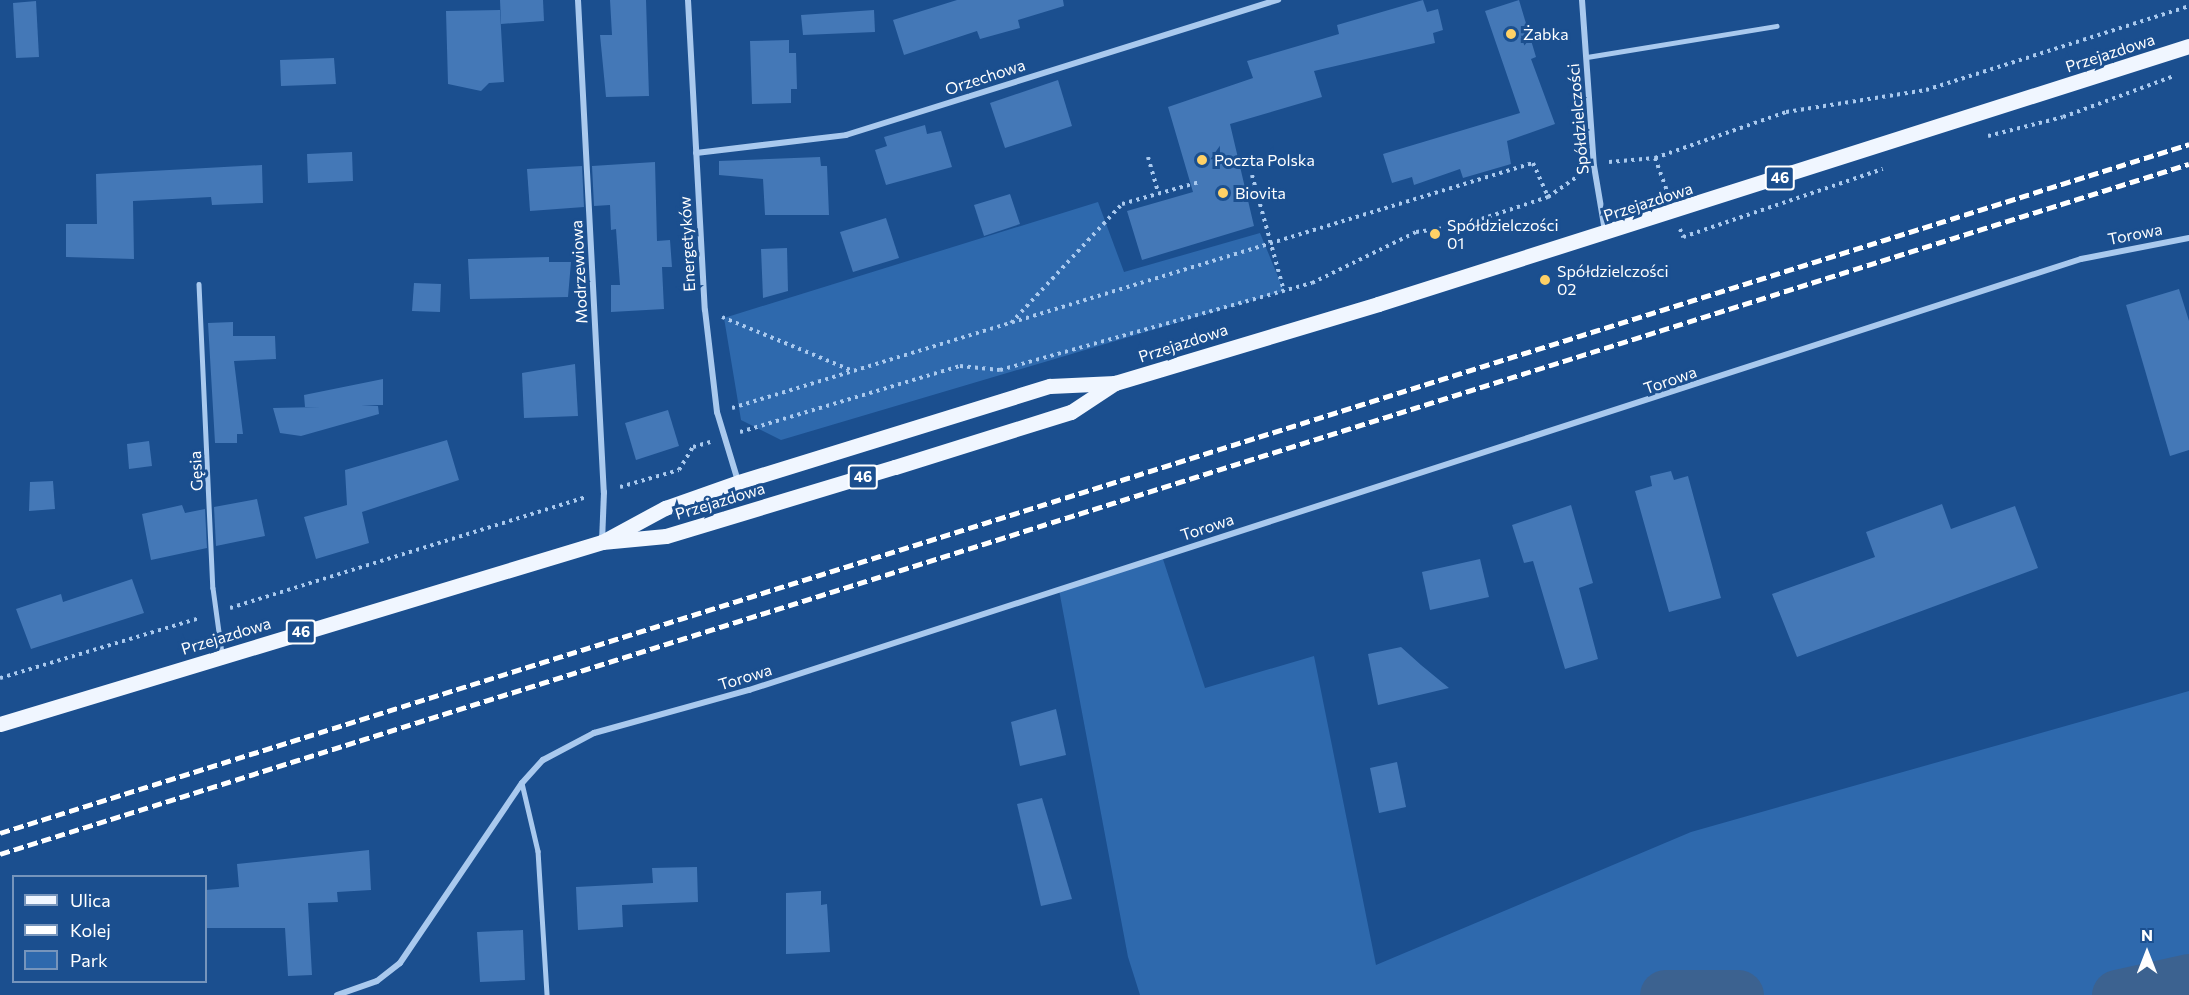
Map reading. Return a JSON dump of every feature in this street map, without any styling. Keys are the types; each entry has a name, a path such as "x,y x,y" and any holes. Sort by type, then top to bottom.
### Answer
{"main road":[{"name":"Przejazdowa","path":"602,542 665,508 739,482 1050,386 1115,383 1605,235 2189,46"},
{"name":"Przejazdowa","path":"0,724 602,542 666,536 895,467 1071,412 1115,383"}],"street":[{"name":"Modrzewiowa","path":"578,0 604,492 602,542"},
{"name":"Energetyków","path":"688,0 705,310 717,412 723,438 739,482"},
{"name":"Orzechowa","path":"696,153 846,135 1278,0"},
{"name":"Spółdzielczości","path":"1582,0 1605,235"},
{"name":"Torowa","path":"337,995 377,981 400,963 522,783 543,760 594,733 749,690 2081,258 2189,238"}],"lane":[{"path":"1587,57 1776,26"},
{"name":"Gęsia","path":"199,284 216,613 222,656"},
{"path":"522,783 538,851 547,995"}],"path":[{"path":"1613,161 1655,158 1786,112 1926,90 2189,6"},
{"path":"1148,157 1158,192"},
{"path":"717,412 1533,163 1548,197"},
{"path":"1252,175 1284,291"},
{"path":"723,438 960,366 1000,370 1284,291 1340,272 1416,232 1460,226 1548,197 1577,176"},
{"path":"1010,324 1122,204 1199,182"},
{"path":"705,310 853,371"},
{"path":"0,678 679,470 697,446"}],"green space":[{"path":"1098,202 1124,272 1260,233 1284,291 781,440 741,420 724,318"},
{"path":"1162,556 1205,688 1314,656 1376,965 1691,832 2189,691 2189,995 1140,995 1128,957 1059,590"}],"building":[{"path":"500,0 543,0 544,21 501,24"},
{"path":"610,0 646,0 649,96 606,97 600,35 612,35"},
{"path":"957,0 1063,0 1064,6 1018,20 1020,28 980,39 977,31 904,55 893,20"},
{"path":"1423,0 1427,12 1438,9 1443,30 1433,33 1435,43 1314,71 1322,97 1230,124 1254,226 1142,260 1127,211 1193,192 1168,107 1253,78 1247,61 1339,34 1337,25"},
{"path":"1519,0 1536,57 1531,59 1555,124 1507,141 1511,164 1463,178 1460,169 1414,185 1412,177 1392,183 1383,154 1520,113 1485,11"},
{"path":"36,1 39,57 16,58 13,3"},
{"path":"500,10 504,82 489,83 481,91 448,84 446,11"},
{"path":"874,10 875,32 803,35 801,15"},
{"path":"789,40 789,53 796,53 797,89 791,89 791,103 752,104 750,41"},
{"path":"334,58 336,84 281,86 280,60"},
{"path":"1058,80 1072,126 1005,148 990,103"},
{"path":"925,125 927,134 941,131 952,167 886,185 875,150 887,146 884,137"},
{"path":"352,152 353,181 308,183 307,154"},
{"path":"820,157 821,166 827,166 829,215 765,215 763,179 719,175 719,161"},
{"path":"655,162 657,241 670,240 672,267 662,267 664,309 611,312 611,285 620,285 616,229 611,230 610,205 594,206 592,166"},
{"path":"262,165 263,203 212,205 211,197 133,201 134,259 66,257 66,224 97,224 96,174"},
{"path":"582,166 584,207 530,211 527,169"},
{"path":"1010,194 1020,224 984,236 974,205"},
{"path":"886,218 899,258 853,272 840,232"},
{"path":"787,248 788,291 763,298 761,249"},
{"path":"549,257 549,262 571,262 568,297 470,299 468,259"},
{"path":"414,283 441,284 440,312 412,311"},
{"path":"2179,289 2189,321 2189,450 2170,456 2126,305"},
{"path":"233,322 233,336 275,336 276,359 234,361 243,434 237,434 237,443 215,443 208,323"},
{"path":"575,364 578,416 524,418 522,373"},
{"path":"383,379 383,405 361,405 378,406 379,414 301,436 280,433 273,408 320,407 305,407 304,395"},
{"path":"668,410 679,446 636,460 625,423"},
{"path":"447,440 459,480 362,512 369,543 316,559 304,517 347,505 345,470"},
{"path":"149,441 152,466 129,469 127,444"},
{"path":"1671,471 1674,480 1688,476 1721,598 1669,612 1635,491 1652,486 1650,476"},
{"path":"53,481 55,509 29,511 30,482"},
{"path":"257,499 265,536 216,546 214,507"},
{"path":"1942,504 1951,529 2015,506 2038,568 1797,657 1772,594 1875,557 1866,532"},
{"path":"182,505 185,513 205,509 207,548 151,560 142,514"},
{"path":"1571,505 1593,583 1579,588 1598,659 1565,669 1533,561 1524,563 1512,525"},
{"path":"1480,559 1489,597 1430,610 1422,572"},
{"path":"132,579 144,613 31,649 16,609 61,594 63,602"},
{"path":"1401,647 1449,688 1378,705 1368,654"},
{"path":"1056,709 1066,755 1020,766 1011,722"},
{"path":"1397,762 1406,807 1379,813 1370,768"},
{"path":"1042,798 1072,899 1041,906 1017,804"},
{"path":"369,850 371,890 337,892 338,902 308,903 312,975 288,976 285,928 207,928 207,890 239,887 237,864"},
{"path":"697,867 698,902 622,905 623,927 578,930 576,887 653,883 652,868"},
{"path":"821,891 821,905 827,904 830,952 786,954 786,893"},
{"path":"523,930 525,980 480,982 477,932"}],"waterway":[{"path":"2117,995 2189,979"},
{"path":"1665,995 1738,995"}],"railway":[{"path":"0,833 2189,144"},
{"path":"0,854 2189,164"}],"place":[{"name":"Żabka","path":"1511,34"},
{"name":"Poczta Polska","path":"1202,160"},
{"name":"Biovita","path":"1223,193"},
{"name":"Spółdzielczości 01","path":"1435,234"},
{"name":"Spółdzielczości 02","path":"1545,280"}]}
